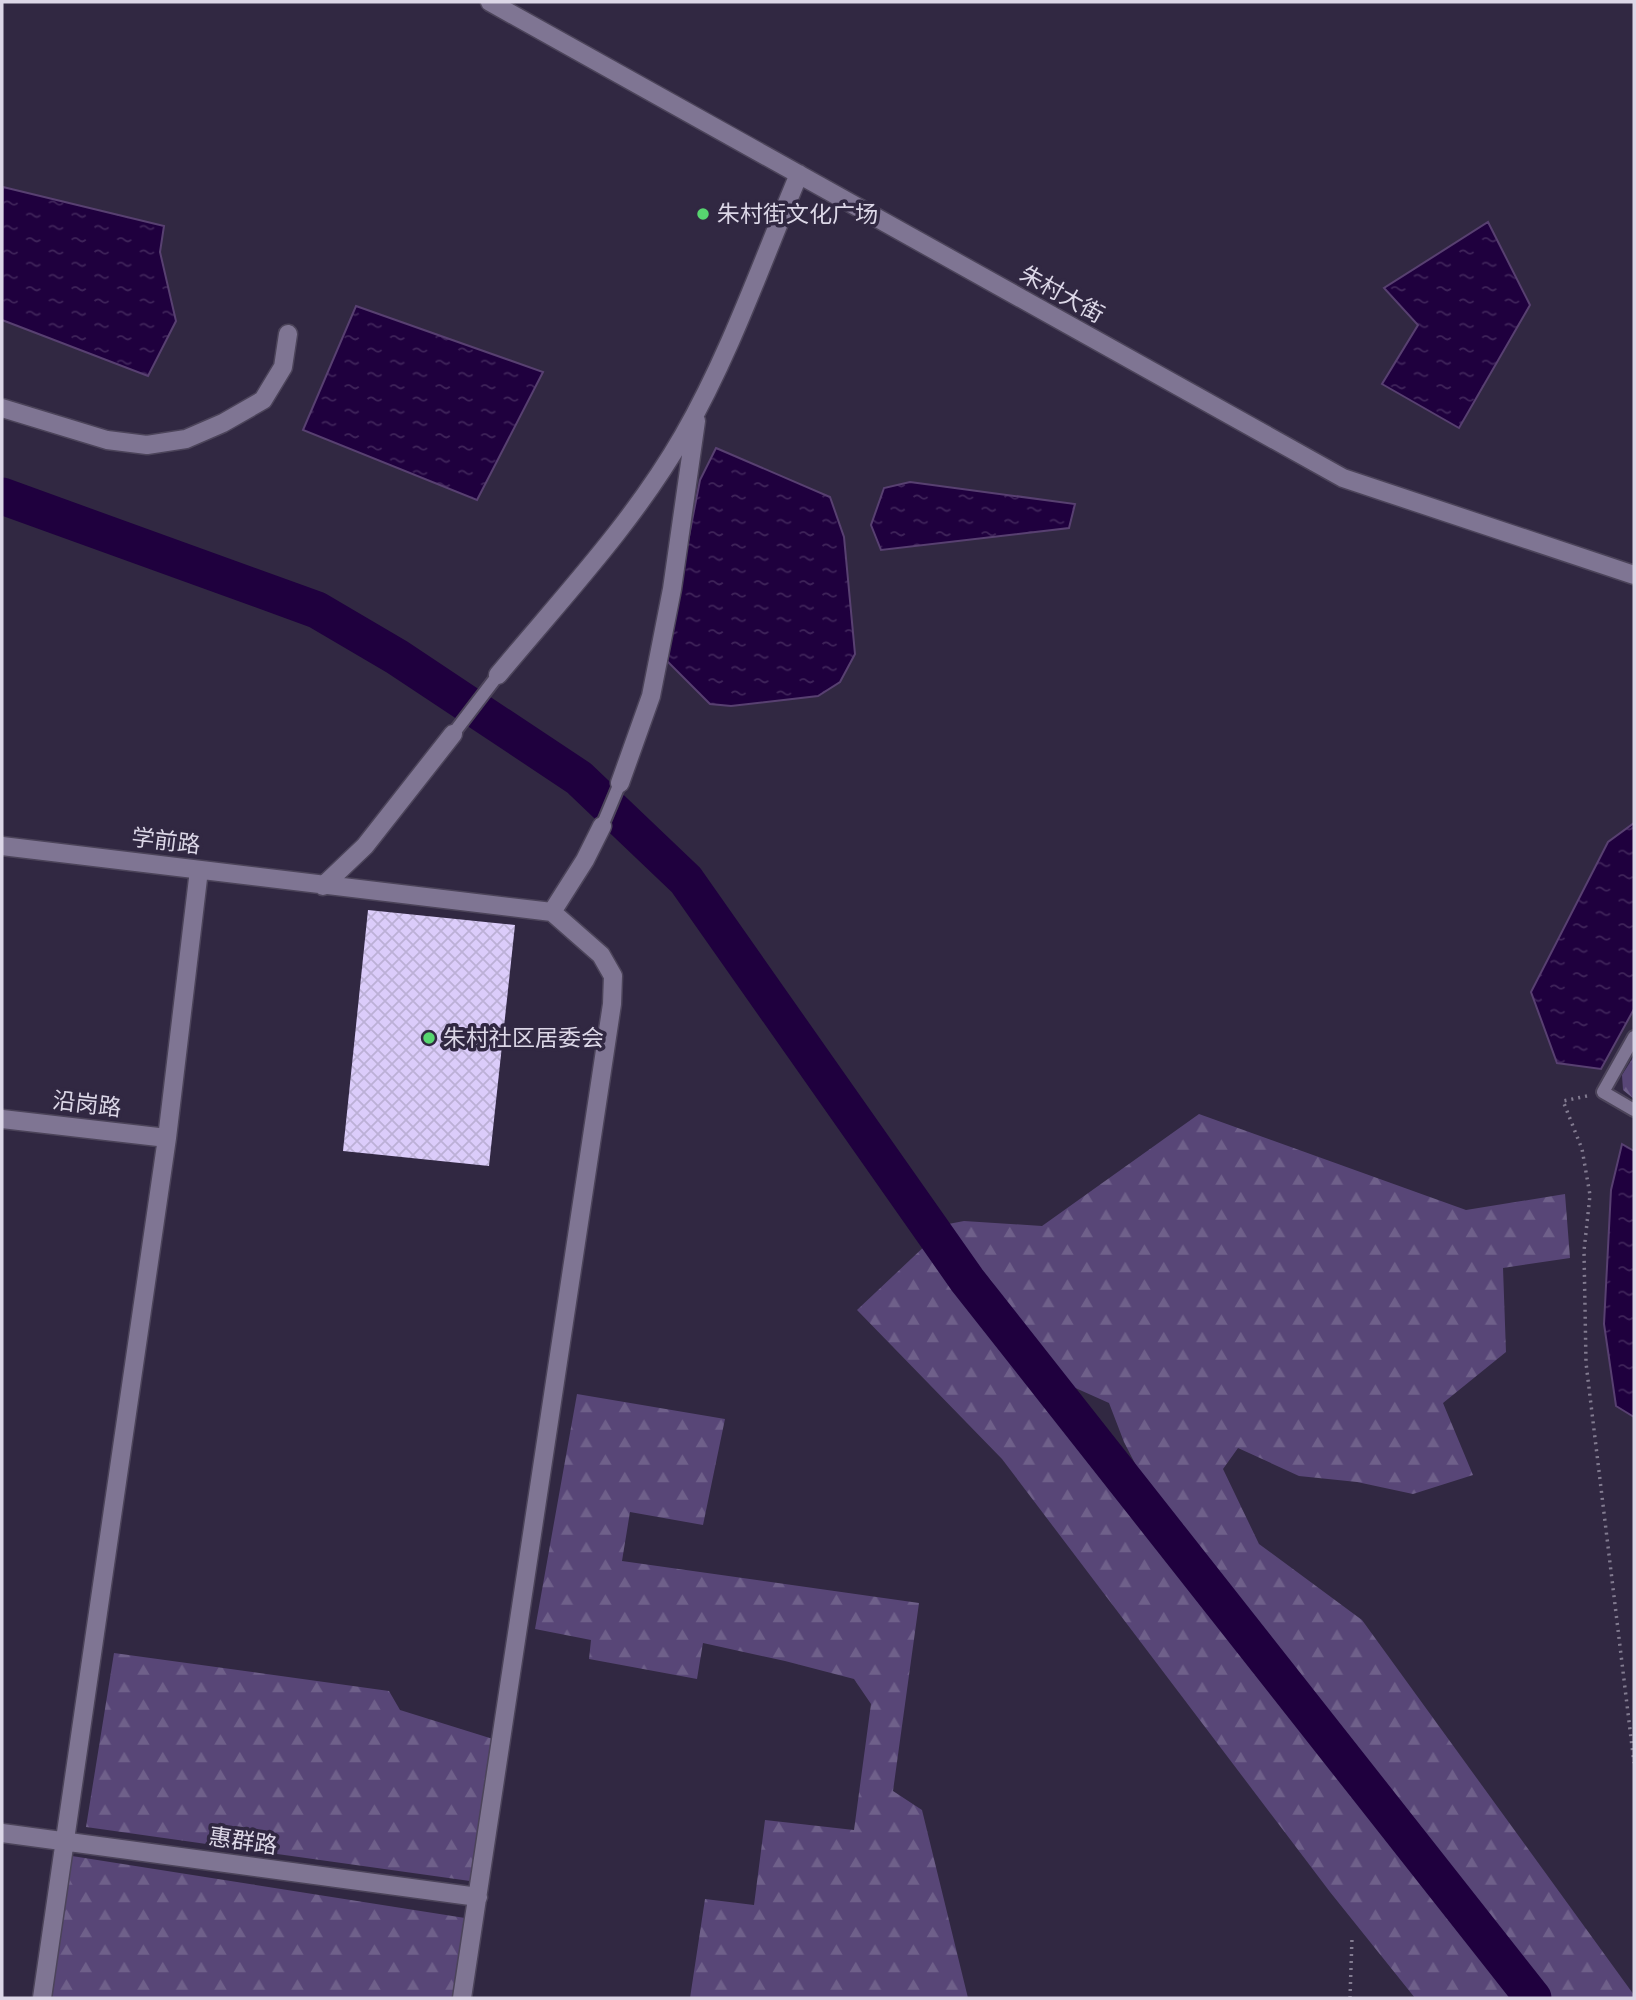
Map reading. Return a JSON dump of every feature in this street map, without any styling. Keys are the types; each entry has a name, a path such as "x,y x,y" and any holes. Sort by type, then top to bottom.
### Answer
{"street":[{"name":"朱村大街","path":"490,2 1343,478 1634,575"},
{"path":"498,675 645,495 698,407 713,380 799,174"},
{"path":"2,408 107,440 147,445 186,439 223,423 263,400 283,367 288,334"},
{"path":"620,783 652,696 672,589 698,407"},
{"path":"323,886 365,846 453,734"},
{"path":"462,1998 612,1004 613,976 601,955 552,912 585,860 602,826"},
{"name":"学前路","path":"2,846 552,912"},
{"path":"42,1998 167,1138 199,870"},
{"name":"沿岗路","path":"2,1119 167,1138"},
{"name":"惠群路","path":"2,1833 478,1897"}],"lane":[{"path":"453,734 498,675"},
{"path":"602,826 620,783"},
{"path":"1634,1037 1603,1092 1634,1110"}],"path":[{"path":"1603,1092 1563,1101 1582,1149 1590,1195 1584,1251 1586,1363 1634,1763"},
{"path":"1350,1998 1352,1937"}],"green space":[{"path":"1634,1056 1634,1099 1623,1090 1622,1075"},
{"path":"1199,1114 1466,1210 1565,1194 1570,1258 1503,1268 1506,1352 1443,1403 1473,1475 1413,1494 1357,1482 1299,1476 1238,1448 1223,1469 1259,1544 1362,1620 1634,1998 1546,1998 1148,1489 1124,1442 1109,1403 1062,1382 938,1226 964,1221 1042,1226"},
{"path":"929,1242 1274,1682 1517,1998 1415,1998 1330,1892 1002,1459 857,1310"},
{"path":"577,1394 725,1419 703,1525 630,1512 622,1561 919,1603 893,1791 922,1810 968,1998 690,1998 705,1899 754,1905 765,1820 854,1830 871,1704 854,1679 785,1661 703,1643 697,1679 589,1659 591,1640 535,1629"},
{"path":"114,1653 389,1691 400,1710 493,1739 470,1881 86,1827"},
{"path":"72,1856 465,1918 453,1998 52,1998"}],"water":[{"path":"3,187 164,226 160,252 176,321 148,376 2,320"},
{"path":"1488,222 1530,305 1459,428 1382,384 1418,325 1384,288"},
{"path":"356,306 543,372 477,500 303,430"},
{"path":"716,448 830,497 844,537 855,654 840,682 818,696 731,706 710,704 665,659 700,480"},
{"path":"910,482 1075,504 1069,528 881,550 871,525 884,488"},
{"path":"1634,823 1634,1009 1601,1069 1557,1063 1531,992 1608,842"},
{"path":"1622,1144 1634,1151 1634,1417 1616,1406 1604,1324 1611,1190"}],"building":[{"name":"朱村社区居委会","path":"368,910 515,925 489,1166 343,1151"}],"waterway":[{"path":"2,496 317,610 397,657 579,778 686,880 967,1280 1533,1998"}],"place":[{"name":"朱村街文化广场","path":"703,214"},
{"name":"朱村社区居委会","path":"429,1038"}]}
